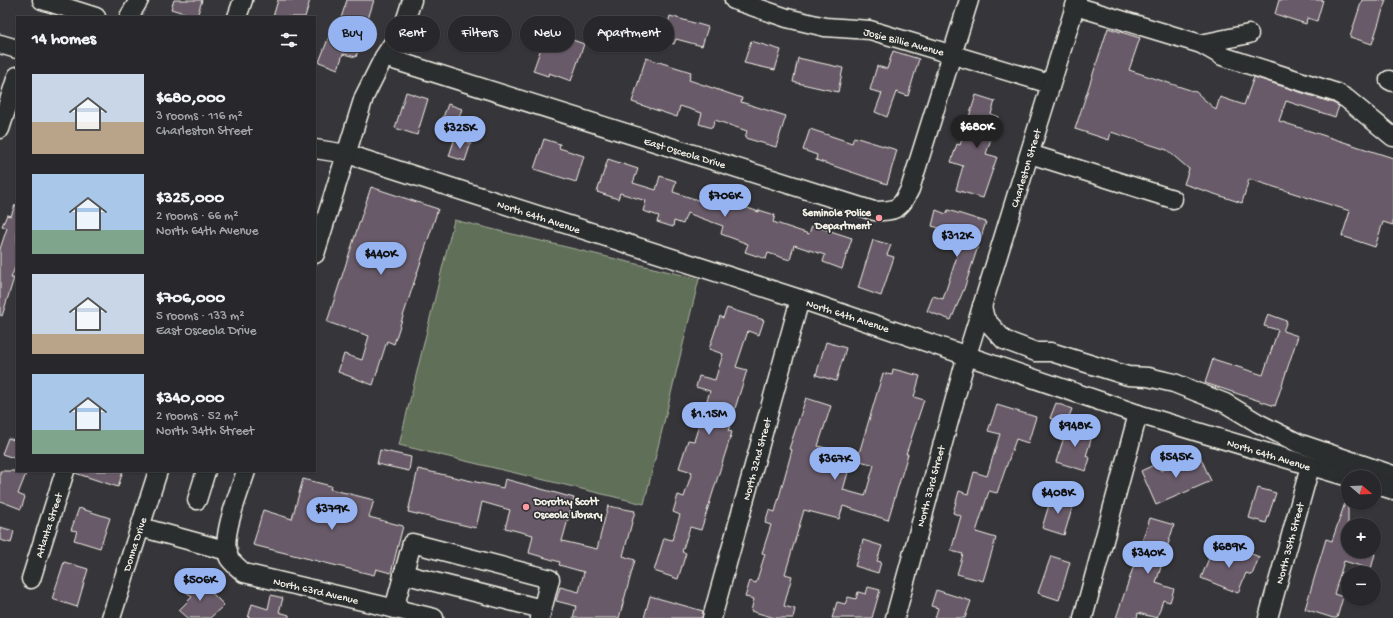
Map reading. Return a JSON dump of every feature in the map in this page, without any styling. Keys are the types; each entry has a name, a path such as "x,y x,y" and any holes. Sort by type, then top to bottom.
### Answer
{"street":[{"path":"42,0 93,16"},
{"path":"130,16 139,0"},
{"path":"237,16 243,0"},
{"path":"316,251 364,98 384,57 403,28 412,0"},
{"name":"Josie Billie Avenue","path":"734,0 787,18 825,27 870,30 1050,84"},
{"name":"East Osceola Drive","path":"384,57 874,211 892,211 903,204 910,189 969,0"},
{"path":"1076,3 1201,44 1222,56 1337,93 1347,99 1393,137"},
{"name":"Charleston Street","path":"973,335 1076,3"},
{"path":"1201,44 1248,34"},
{"path":"0,44 16,49"},
{"path":"0,129 16,79"},
{"name":"North 64th Avenue","path":"316,137 347,154"},
{"name":"North 64th Avenue","path":"316,149 347,154 800,299 1138,414 1341,475"},
{"path":"1030,154 1173,199"},
{"name":"North 32nd Street","path":"712,618 800,299"},
{"path":"982,306 985,318 1004,340 1036,352 1052,352 1128,376 1148,377 1174,383 1225,403 1258,423 1298,443 1393,475"},
{"name":"North 33rd Street","path":"895,618 973,335"},
{"path":"1083,618 1138,414"},
{"name":"North 35th Street","path":"1268,618 1310,467"},
{"name":"Atlanta Street","path":"30,579 65,472"},
{"name":"Donna Drive","path":"111,618 158,472"},
{"path":"197,500 206,472"},
{"path":"140,527 228,552 226,543 246,472"},
{"path":"1381,486 1393,490"},
{"path":"394,609 403,574 412,543 550,579 541,614 403,574"},
{"name":"North 63rd Avenue","path":"228,552 229,558 244,574 434,618"}],"green space":[{"path":"454,220 699,279 644,504 399,445"}],"building":[{"path":"174,0 202,0 197,16 171,9"},
{"path":"278,0 310,0 305,16 273,16"},
{"path":"347,0 374,0 369,16 342,16"},
{"path":"1279,0 1323,0 1317,21 1307,18 1306,24 1275,14"},
{"path":"1362,0 1386,0 1372,44 1350,37"},
{"path":"674,17 708,27 702,46 676,39 674,44"},
{"path":"1108,28 1140,38 1129,70 1196,92 1216,110 1220,97 1244,105 1254,77 1339,106 1335,117 1286,101 1279,121 1393,158 1393,225 1383,222 1375,247 1342,236 1350,211 1249,179 1242,203 1184,184 1189,169 1167,150 1111,132 1109,140 1075,129"},
{"path":"328,39 328,52 358,52 356,57 343,54 338,69 319,62"},
{"path":"575,41 583,44 571,81 549,73 548,76 533,71 540,52 575,52"},
{"path":"751,41 781,50 775,70 744,63"},
{"path":"893,51 919,59 908,96 896,92 887,117 875,112 882,93 870,90 877,66 887,69"},
{"path":"646,58 691,72 689,80 742,98 741,102 786,116 776,147 745,138 747,131 715,120 712,128 699,124 702,113 680,106 677,117 632,102"},
{"path":"798,58 843,68 838,92 793,82"},
{"path":"406,92 428,99 417,135 395,128"},
{"path":"976,95 995,101 991,114 998,117 986,154 997,157 983,198 956,190 963,166 951,162 957,144 960,145"},
{"path":"448,104 462,109 453,133 439,128"},
{"path":"810,129 852,143 854,137 897,150 887,184 816,160 817,155 803,150"},
{"path":"455,138 471,143 465,161 449,156"},
{"path":"544,139 560,144 559,148 584,156 576,182 534,169"},
{"path":"608,159 638,169 633,183 656,190 660,176 676,181 673,192 704,202 707,194 759,212 759,210 775,215 773,222 809,234 812,225 852,238 842,269 823,262 825,255 794,245 790,260 768,253 766,259 745,252 748,244 721,234 723,226 687,213 683,224 674,221 673,227 657,222 659,216 643,211 646,201 620,193 618,199 597,192"},
{"path":"371,187 438,209 394,344 387,341 373,385 338,372 344,354 362,360 369,336 327,322"},
{"path":"16,205 16,265 11,278 14,278 2,316 0,315 0,249 7,228 2,226 7,215 11,216"},
{"path":"936,210 946,214 948,210 986,222 964,289 951,320 927,311 933,296 943,299 962,241 940,234 942,229 932,226"},
{"path":"873,240 891,245 887,255 894,257 881,296 858,288"},
{"path":"727,308 764,320 759,335 748,331 736,367 747,370 728,431 732,432 701,530 690,527 682,552 686,553 678,579 654,571 664,538 672,540 680,515 673,512 678,495 684,497 692,472 679,468 688,440 694,441 710,391 696,387 699,376 715,380 723,354 709,349 720,316 723,318"},
{"path":"1268,314 1287,321 1283,331 1298,336 1275,406 1205,383 1213,359 1263,375 1278,330 1264,326"},
{"path":"826,342 846,348 836,381 816,375"},
{"path":"893,369 920,376 914,397 924,400 906,454 908,454 888,520 843,506 839,519 804,510 785,574 792,576 784,606 795,609 793,618 775,618 751,611 754,599 745,597 750,581 756,583 765,554 762,553 771,525 765,523 769,510 775,512 792,450 789,449 806,398 831,406 818,446 833,450 830,459 850,465 843,490 865,496 874,465 857,460 883,373 892,375"},
{"path":"1056,403 1072,409 1066,424 1050,418"},
{"path":"997,405 1036,417 1028,443 1016,439 997,493 989,491 976,532 996,538 983,581 957,574 963,554 951,551 961,516 953,513 959,491 968,494 974,472 987,476 1000,434 988,431"},
{"path":"1068,425 1093,433 1086,456 1090,458 1086,471 1056,462"},
{"path":"8,438 16,441 16,459 2,454"},
{"path":"380,450 411,457 409,471 377,464"},
{"path":"1199,454 1211,481 1156,505 1141,471 1158,463 1161,471"},
{"path":"418,469 503,488 505,479 574,498 562,541 597,549 608,506 635,511 623,556 635,560 619,618 573,618 576,606 556,601 560,587 579,592 584,572 559,565 560,562 529,553 533,535 505,528 510,510 482,502 476,528 408,512"},
{"path":"0,471 27,472 18,494 25,497 21,509 0,501"},
{"path":"75,472 123,472 118,487"},
{"path":"303,479 331,486 330,489 374,500 369,517 403,526 391,573 376,569 374,575 253,545 263,510 292,519"},
{"path":"1258,488 1276,493 1266,523 1249,518"},
{"path":"1052,495 1074,502 1064,535 1042,528"},
{"path":"79,508 110,518 100,548 74,540 77,531 71,530"},
{"path":"1343,510 1348,510 1348,518 1341,518 1341,558 1374,558 1372,566 1361,566 1344,561 1342,566 1341,566 1334,594 1341,596 1341,604 1337,618 1305,609 1326,539 1332,541"},
{"path":"1150,518 1174,525 1156,583 1174,589 1170,602 1163,600 1157,618 1138,613 1137,618 1116,618"},
{"path":"0,527 14,531 11,543 0,540"},
{"path":"863,540 882,546 877,561 881,562 878,573 855,566"},
{"path":"1213,548 1239,559 1243,550 1259,557 1252,575 1246,573 1238,593 1201,578"},
{"path":"1051,556 1070,562 1059,600 1038,593"},
{"path":"64,562 88,569 77,607 52,599"},
{"path":"196,577 224,605 210,618 188,618 179,610 192,597 184,590"},
{"path":"868,587 880,590 872,618 832,618 837,602 845,604 848,597 856,599 858,592 866,594"},
{"path":"936,590 971,601 965,618 935,618 938,608 931,606"},
{"path":"271,595 283,598 279,612 289,615 289,618 248,618 252,604 268,609"},
{"path":"650,596 703,611 702,618 644,618"}],"place":[{"name":"Seminole Police Department","path":"879,218"},
{"name":"Dorothy Scott Osceola Library","path":"526,507"}]}
